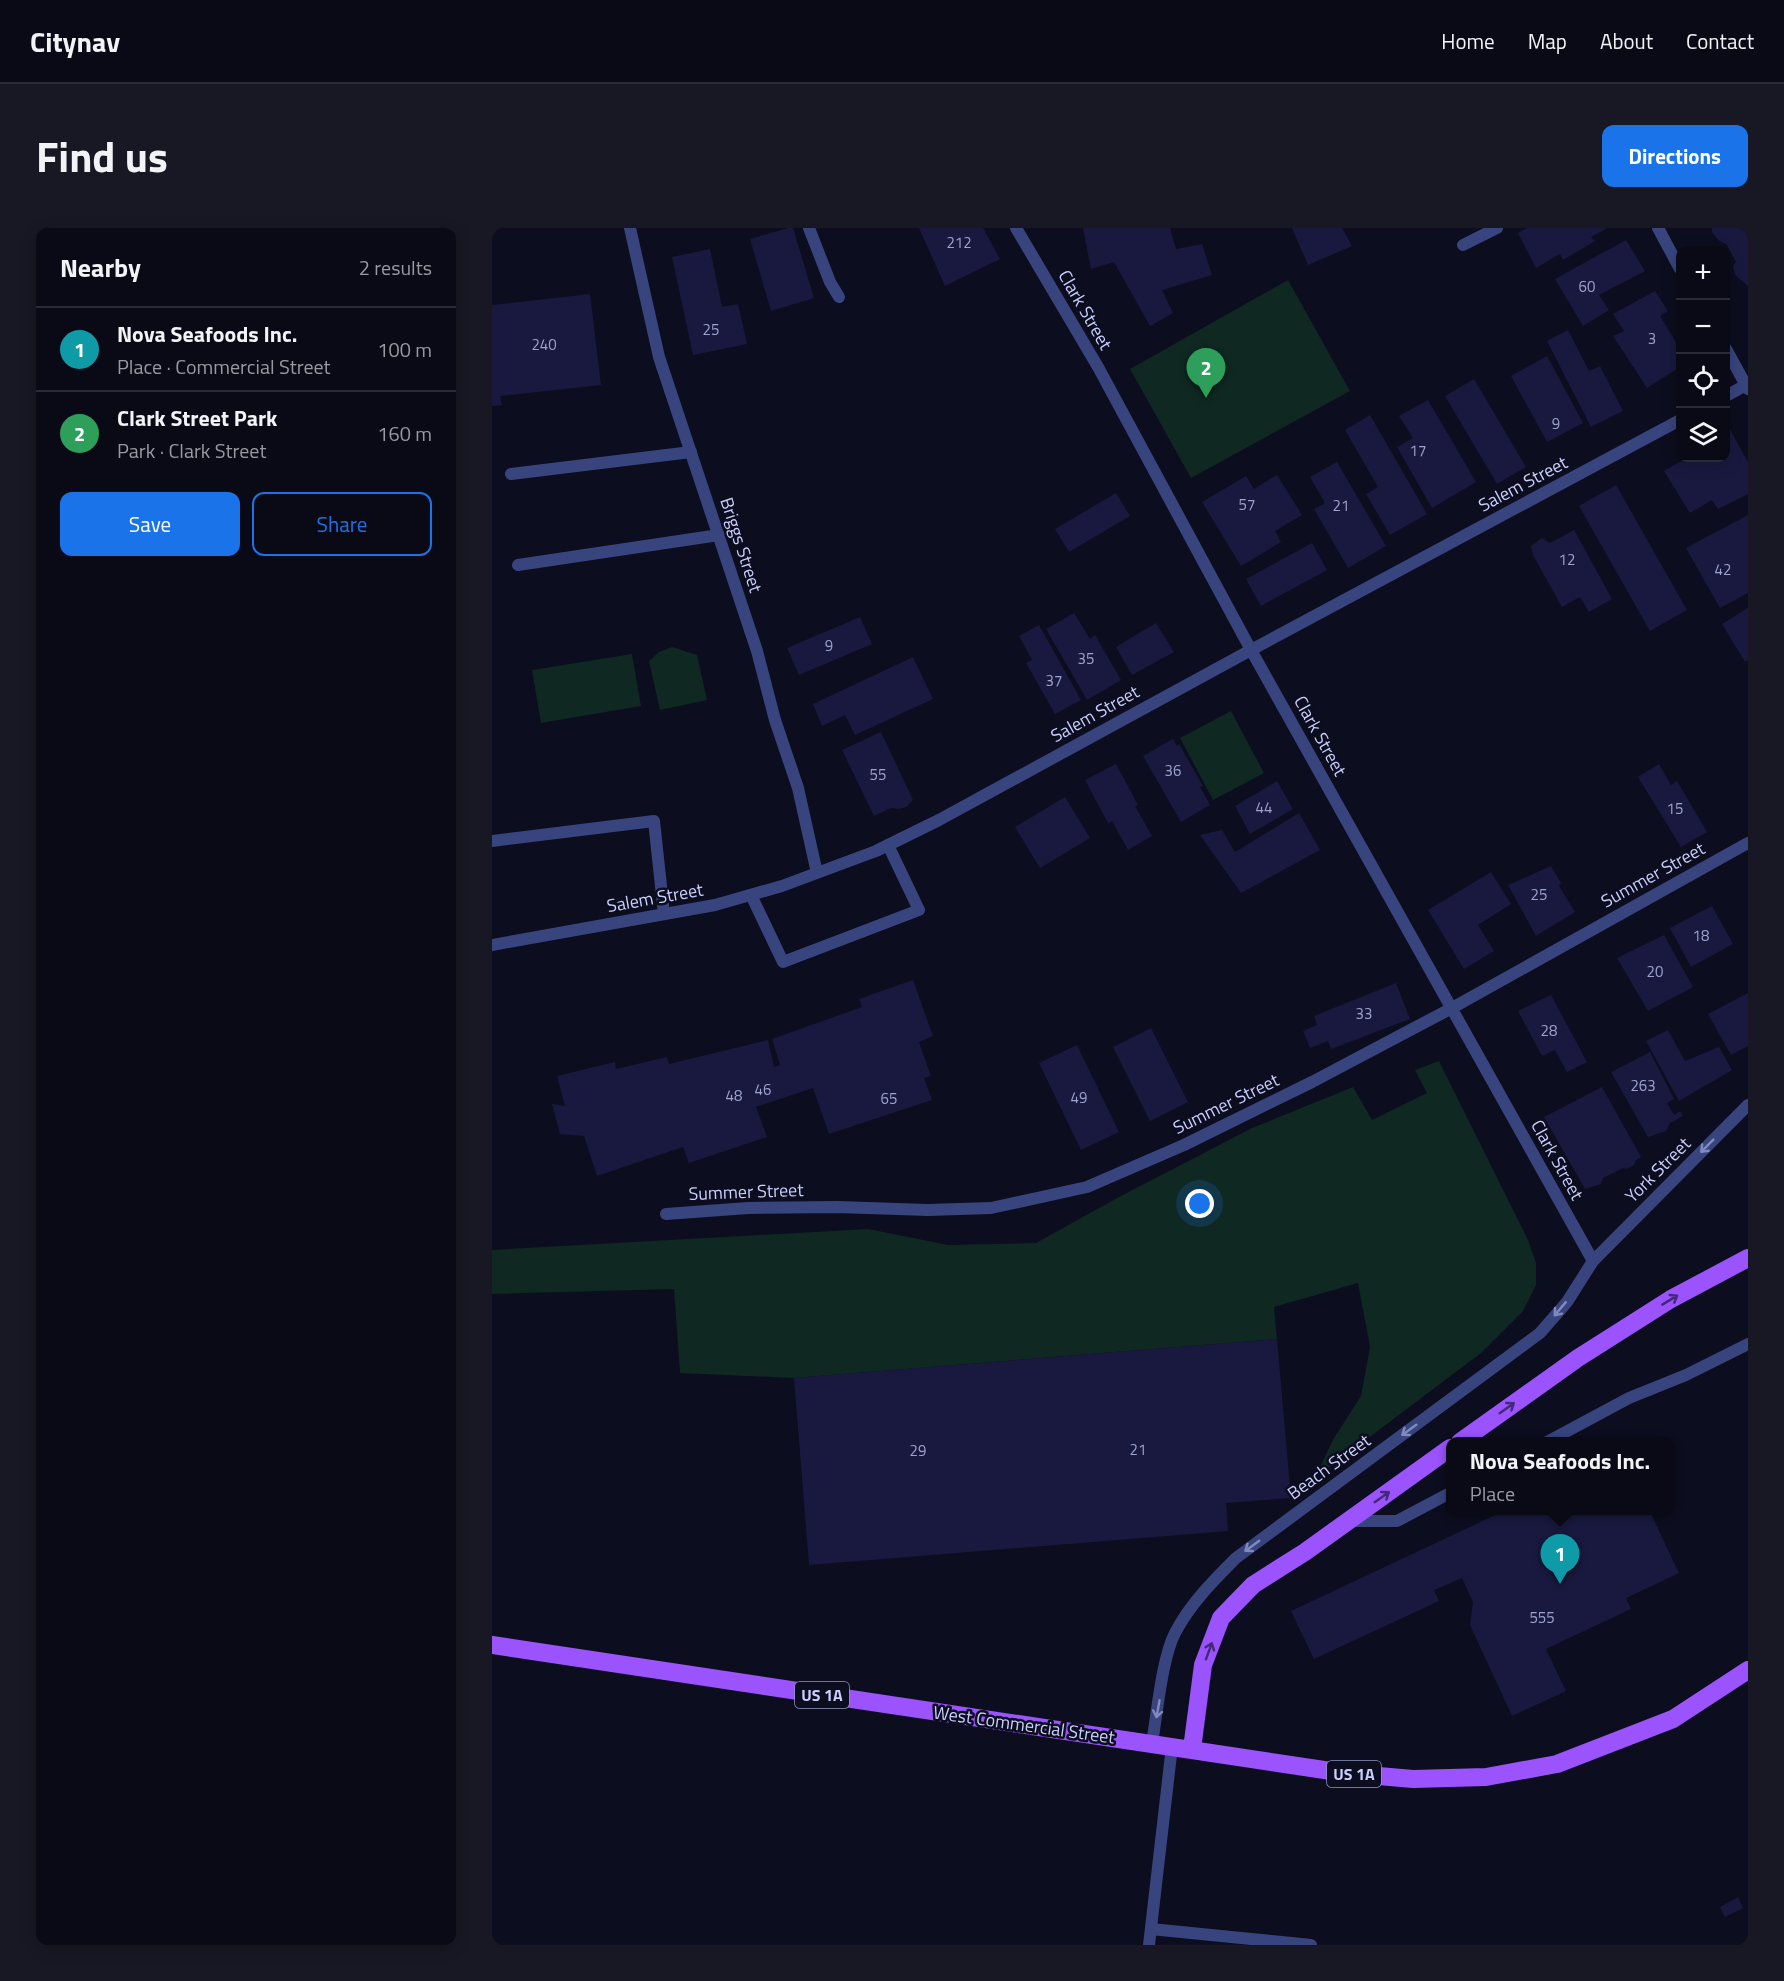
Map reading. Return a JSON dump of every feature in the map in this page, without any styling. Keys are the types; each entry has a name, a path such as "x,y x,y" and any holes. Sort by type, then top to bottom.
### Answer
{"main road":[{"path":"1467,1437 1586,1352 1671,1299 1748,1258"},
{"path":"1192,1749 1203,1665 1221,1618 1253,1585 1446,1451"},
{"name":"West Commercial Street","path":"492,1646 1344,1773 1413,1779 1486,1777 1557,1764 1673,1719 1748,1670"}],"street":[{"name":"Briggs Street","path":"630,228 659,357 757,651 775,720 798,788 817,873"},
{"path":"809,228 830,282 839,297"},
{"name":"Clark Street","path":"1016,228 1098,367 1251,650 1593,1260"},
{"path":"1463,245 1497,228"},
{"path":"1658,228 1676,262"},
{"path":"1728,354 1747,387 1730,394"},
{"name":"Salem Street","path":"492,945 715,905 817,873 888,845 939,820 1676,422"},
{"path":"511,474 691,452"},
{"path":"518,564 719,536"},
{"path":"492,841 654,821 664,914"},
{"name":"Summer Street","path":"666,1214 748,1208 928,1210 991,1208 1087,1187 1216,1130 1312,1082 1452,1008 1748,843"},
{"path":"751,895 783,962 919,910 888,845"},
{"name":"York Street","path":"1593,1260 1748,1105"},
{"name":"Beach Street","path":"1152,1743 1166,1661 1172,1641 1200,1594 1236,1558 1540,1333 1567,1302 1593,1260"},
{"path":"1556,1437 1629,1398 1686,1375 1748,1344"},
{"path":"1347,1521 1396,1521 1446,1494"},
{"path":"1149,1945 1172,1746"},
{"path":"1151,1929 1311,1945"}],"green space":[{"path":"1288,280 1350,391 1191,478 1130,369"},
{"path":"672,647 697,655 707,700 660,710 649,661 659,652"},
{"path":"632,654 641,706 541,723 532,670"},
{"path":"1231,711 1264,773 1213,800 1180,738"},
{"path":"1439,1061 1528,1240 1536,1263 1536,1285 1523,1311 1481,1353 1314,1479 1334,1438 1361,1396 1370,1347 1358,1283 1274,1307 1277,1339 794,1378 680,1373 674,1289 492,1294 492,1250 868,1229 948,1245 1036,1243 1252,1128 1353,1087 1372,1120 1427,1093 1415,1070"}],"building":[{"path":"793,228 814,298 771,311 750,239"},
{"path":"919,228 983,228 1000,259 945,286"},
{"path":"1083,228 1170,228 1176,249 1202,244 1212,275 1162,290 1173,313 1150,326 1114,262 1091,269"},
{"path":"1292,228 1342,228 1352,246 1308,265"},
{"path":"1527,228 1607,228 1591,237 1595,241 1563,260 1560,254 1536,268 1518,233"},
{"path":"1712,228 1748,228 1748,286 1735,275 1733,266 1736,262 1730,246 1718,240"},
{"path":"1626,240 1645,271 1599,295 1609,310 1583,326 1555,279"},
{"path":"710,249 722,307 738,304 747,344 693,355 672,257"},
{"path":"1655,291 1668,311 1660,316 1676,342 1676,370 1647,388 1613,336 1624,331 1613,314"},
{"path":"590,294 601,385 500,396 502,405 492,406 492,305"},
{"path":"1568,330 1589,371 1600,366 1623,411 1591,427 1547,341"},
{"path":"1547,356 1583,423 1547,442 1511,376"},
{"path":"1474,379 1526,467 1497,484 1445,396"},
{"path":"1428,400 1476,482 1432,508 1397,447 1413,438 1399,416"},
{"path":"1370,415 1427,514 1390,535 1366,494 1378,487 1345,430"},
{"path":"1730,429 1748,462 1748,494 1718,509 1712,500 1690,513 1664,471 1680,462 1730,462"},
{"path":"1337,462 1386,546 1348,568 1314,509 1325,503 1310,477"},
{"path":"1277,475 1302,515 1275,531 1281,542 1241,566 1202,502 1246,476 1254,489"},
{"path":"1616,485 1687,610 1650,631 1579,506"},
{"path":"1116,493 1130,516 1069,552 1055,529"},
{"path":"1748,515 1748,593 1720,608 1686,548"},
{"path":"1574,530 1612,599 1589,612 1580,597 1562,607 1533,555 1531,546 1542,538 1550,543"},
{"path":"1312,543 1327,570 1261,606 1246,579"},
{"path":"1748,608 1748,660 1745,662 1722,624"},
{"path":"1074,613 1090,639 1095,635 1121,680 1087,700 1046,629"},
{"path":"860,617 872,644 799,675 787,648"},
{"path":"1156,623 1174,652 1132,675 1116,647"},
{"path":"1039,625 1081,700 1055,714 1026,663 1032,660 1019,636"},
{"path":"913,657 933,699 855,735 845,715 822,726 813,704"},
{"path":"881,732 913,800 906,807 891,808 874,816 842,750"},
{"path":"1173,739 1177,746 1179,744 1203,786 1200,787 1210,805 1181,822 1143,756"},
{"path":"1116,764 1152,836 1128,850 1112,821 1108,823 1085,780"},
{"path":"1659,764 1671,785 1677,781 1707,832 1681,847 1638,777"},
{"path":"1277,781 1293,809 1250,834 1235,806"},
{"path":"1065,797 1090,838 1040,868 1015,827"},
{"path":"1299,813 1320,850 1241,893 1200,835 1222,830 1235,852"},
{"path":"1551,866 1561,883 1559,886 1575,912 1536,936 1508,885"},
{"path":"1491,872 1511,904 1478,925 1494,951 1464,969 1428,910"},
{"path":"1712,906 1733,944 1691,967 1670,928"},
{"path":"1664,935 1693,987 1648,1011 1617,958"},
{"path":"913,980 933,1036 919,1042 931,1076 924,1078 932,1100 829,1134 813,1088 756,1107 767,1137 689,1163 683,1147 597,1176 584,1136 560,1134 552,1104 565,1106 557,1076 615,1062 616,1069 667,1057 669,1064 768,1040 774,1067 780,1065 772,1039 862,1007 859,999"},
{"path":"1396,983 1410,1019 1331,1049 1328,1041 1310,1048 1303,1031 1317,1025 1314,1016"},
{"path":"1748,993 1748,1046 1731,1055 1708,1014"},
{"path":"1551,995 1587,1062 1567,1072 1555,1050 1542,1056 1518,1011"},
{"path":"1151,1028 1188,1102 1150,1121 1113,1047"},
{"path":"1668,1030 1685,1061 1719,1047 1732,1070 1679,1101 1646,1041"},
{"path":"1077,1045 1119,1132 1081,1150 1039,1063"},
{"path":"1650,1052 1674,1099 1667,1103 1674,1115 1680,1111 1683,1116 1670,1123 1666,1131 1648,1137 1611,1072"},
{"path":"1602,1087 1641,1157 1627,1169 1623,1168 1603,1178 1601,1184 1585,1189 1544,1117"},
{"path":"1277,1339 1291,1498 1226,1503 1228,1531 809,1565 794,1378"},
{"path":"1495,1515 1651,1515 1679,1573 1626,1598 1631,1609 1546,1649 1566,1691 1512,1716 1470,1625 1473,1602 1462,1578 1434,1590 1439,1601 1314,1659 1291,1611"},
{"path":"1738,1897 1743,1908 1725,1917 1720,1907"}],"place":[{"name":"Clark Street Park","path":"1206,398"},
{"name":"Nova Seafoods Inc.","path":"1560,1584"}]}
